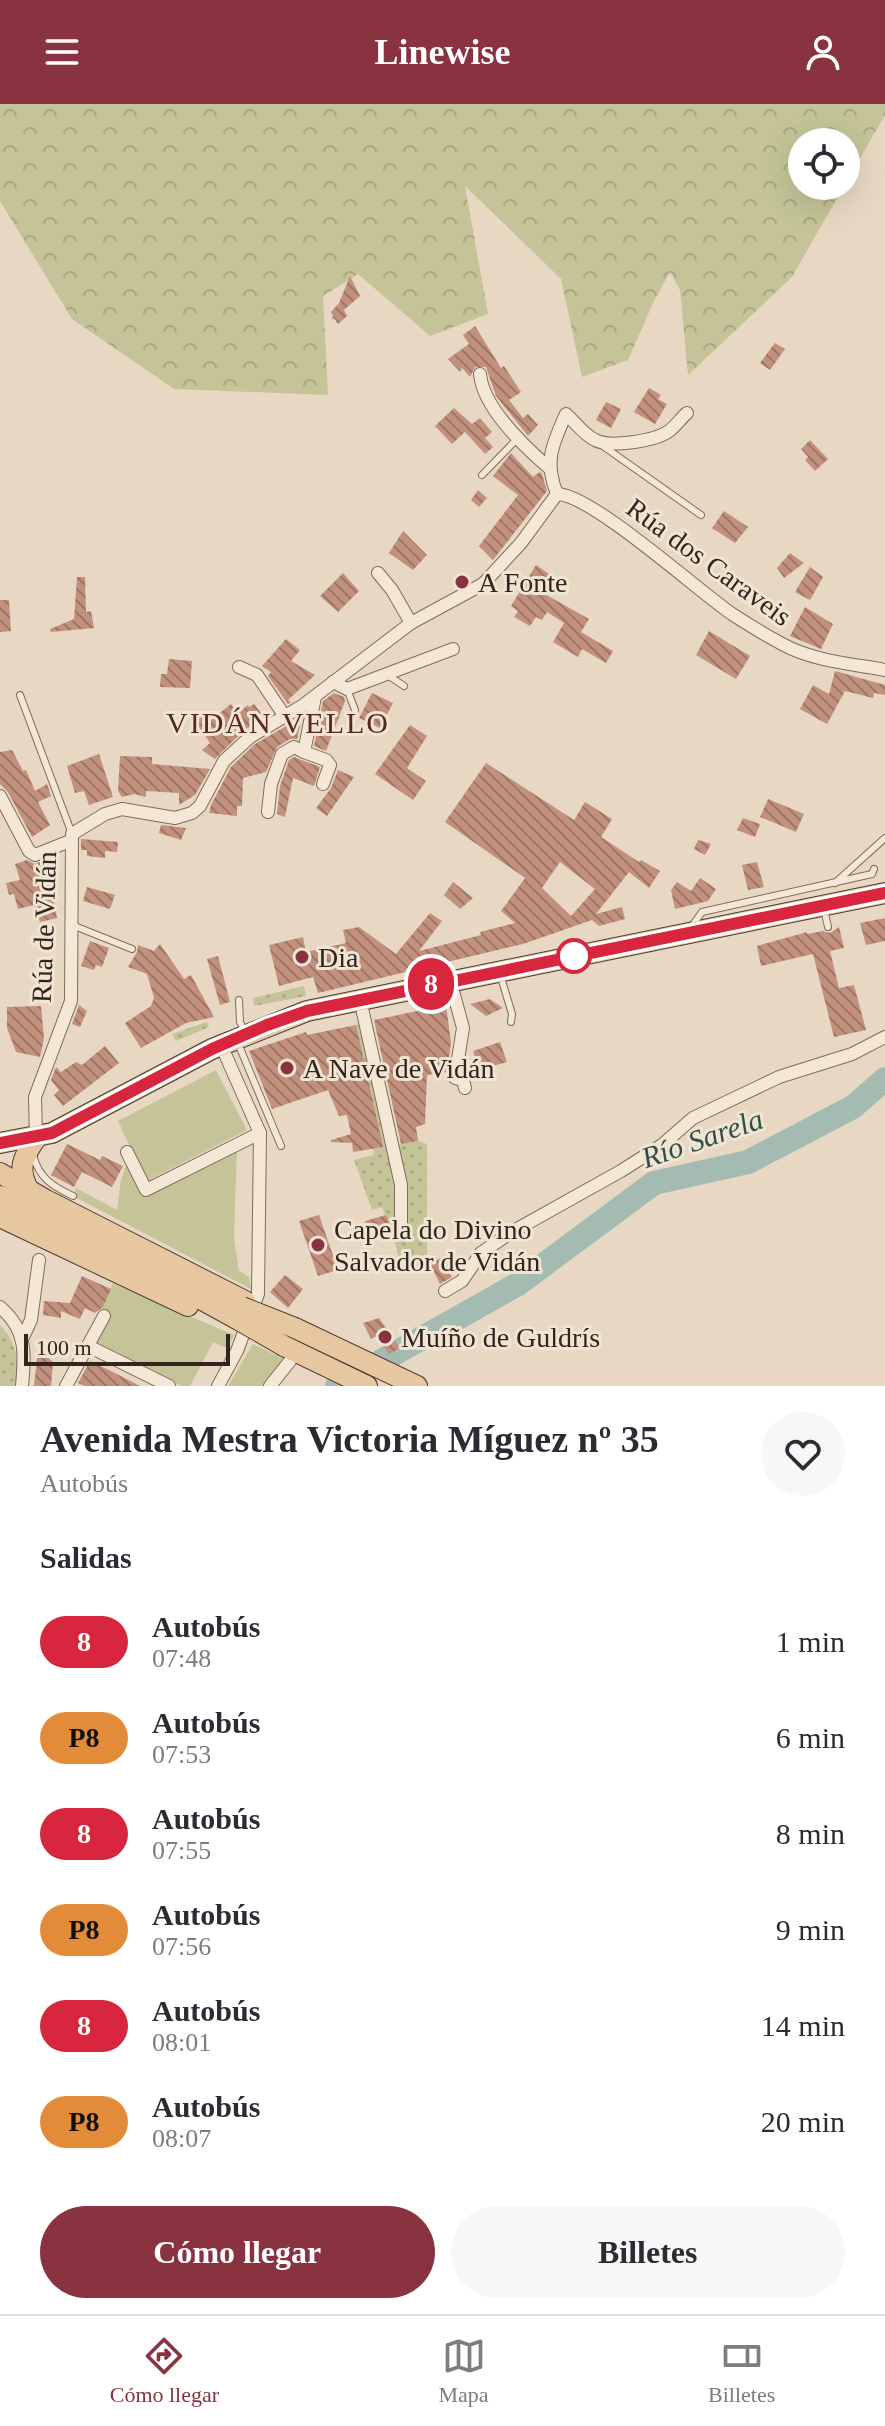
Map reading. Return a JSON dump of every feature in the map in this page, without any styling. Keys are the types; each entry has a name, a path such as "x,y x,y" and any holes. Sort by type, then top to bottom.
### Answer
{"main road":[{"path":"30,1192 21,1168 17,1140 57,1131 234,1039 288,1017 450,980 885,893"},
{"path":"0,1173 239,1313 287,1354 367,1386"},
{"path":"0,1196 239,1313"},
{"path":"0,1217 239,1313 295,1328 417,1386"}],"street":[{"path":"480,374 481,385 489,401 518,438 548,467 557,494"},
{"path":"548,467 552,447 566,414 594,440 618,442 655,437 668,431 687,413"},
{"name":"Rúa de Vidán","path":"17,1140 71,1001 71,837 105,814 122,809 175,818 192,813 200,806 224,761 250,737 315,697 411,623 483,584 521,543 557,494"},
{"name":"Rúa dos Caraveis","path":"557,494 576,499 612,522 731,613 787,647 885,670"},
{"path":"378,573 411,623"},
{"path":"333,682 347,689 453,649"},
{"path":"239,667 257,675 284,715"},
{"path":"304,752 315,697"},
{"path":"268,812 271,784 282,754 294,747 326,760 330,765 323,784"},
{"path":"0,796 29,851 35,855 71,837"},
{"path":"450,980 463,1028 455,1078 463,1080 465,1088"},
{"path":"360,999 401,1185 401,1235"},
{"path":"445,1291 462,1281 481,1253 662,1145 693,1118 779,1077 852,1054 885,1037"},
{"path":"218,1386 237,1351 258,1294 260,1133 234,1039"},
{"path":"127,1152 146,1190 260,1133"},
{"path":"23,1337 31,1320 39,1260"},
{"path":"0,1307 13,1319 23,1337 22,1386"},
{"path":"66,1386 104,1316"},
{"path":"88,1346 169,1386"},
{"path":"270,1386 287,1354"}],"lane":[{"path":"482,475 518,438"},
{"path":"594,440 701,515"},
{"path":"386,674 404,686"},
{"path":"347,689 355,710"},
{"path":"20,695 71,837"},
{"path":"835,883 885,838"},
{"path":"687,933 702,912 872,874 874,869"},
{"path":"823,905 828,927"},
{"path":"72,925 132,949"},
{"path":"499,971 512,1014 511,1022"},
{"path":"239,1000 240,1022 234,1039 275,1121 281,1146"},
{"path":"17,1140 46,1182 73,1196"}],"green space":[{"path":"0,104 885,104 885,115 860,159 860,128 788,128 788,200 836,200 792,277 688,375 680,290 670,272 628,360 582,377 561,279 465,186 488,314 430,336 358,274 323,296 328,395 174,389 72,319 0,201"},
{"path":"304,986 306,996 254,1006 253,998"},
{"path":"371,1020 397,1145 418,1141 427,1144 427,1264 401,1266 382,1207 372,1210 354,1160 374,1155 373,1149 377,1148 353,1026"},
{"path":"207,1022 209,1027 176,1041 172,1034"},
{"path":"216,1070 247,1130 146,1181 118,1121"},
{"path":"237,1149 234,1238 239,1271 249,1277 251,1289 73,1196 76,1188 117,1210 127,1163 143,1196"},
{"path":"113,1283 234,1335 227,1348 213,1342 190,1386 182,1386 93,1342 99,1315"},
{"path":"0,1325 16,1354 15,1386 0,1386"},
{"path":"253,1344 286,1360 265,1386 228,1386"}],"building":[{"path":"350,276 360,296 344,310 347,316 338,324 334,318 332,320 331,312 339,303"},
{"path":"475,326 501,368 504,366 521,392 509,400 523,418 528,414 538,425 528,436 496,396 486,367 475,367 470,377 462,368 460,372 448,359 469,344 463,335"},
{"path":"775,343 785,349 770,370 760,363"},
{"path":"649,388 661,395 658,399 667,404 655,424 634,412"},
{"path":"606,402 621,409 611,428 596,420"},
{"path":"454,408 472,424 480,418 492,432 485,438 493,447 485,454 465,432 452,444 435,426"},
{"path":"810,440 828,459 815,471 805,460 808,457 801,449"},
{"path":"511,453 533,477 540,472 542,474 547,491 493,560 479,546 518,495 493,476"},
{"path":"478,490 487,498 479,507 471,500"},
{"path":"724,511 748,527 735,543 712,528"},
{"path":"403,531 427,555 413,570 389,553"},
{"path":"790,553 804,563 784,578 777,568"},
{"path":"536,565 552,576 541,592 589,619 581,632 613,651 606,663 582,649 578,657 553,642 564,623 547,612 542,620 536,617 530,626 514,617 518,611 511,606"},
{"path":"810,567 823,577 810,600 795,592"},
{"path":"343,573 359,591 338,612 320,596"},
{"name":"A Fonte","path":"467,574 470,581 457,588 453,580"},
{"path":"77,577 85,577 86,612 91,611 94,628 51,632 50,629 74,619"},
{"path":"0,600 9,600 11,631 0,632"},
{"path":"805,607 833,624 821,649 790,636"},
{"path":"709,631 750,656 736,679 696,655"},
{"path":"286,639 300,650 291,661 315,675 288,700 291,702 288,704 268,676 271,672 262,666"},
{"path":"169,659 192,661 190,688 160,687 161,674 167,674"},
{"path":"835,671 885,685 885,695 874,693 873,698 845,691 827,724 800,709 813,685 829,694"},
{"path":"334,693 344,697 345,701 326,751 314,746 323,701"},
{"path":"372,693 393,703 380,728 359,718"},
{"path":"231,704 238,713 254,704 265,718 244,730 215,759 202,750 210,743 194,720 206,713 211,720"},
{"path":"302,717 297,739 290,739 277,747 266,772 243,778 242,806 237,806 237,816 209,813 231,767 255,744"},
{"path":"410,725 427,736 407,768 426,781 413,800 375,774"},
{"path":"12,750 23,771 26,770 35,791 47,784 51,796 38,802 50,825 32,837 8,792 0,784 0,752"},
{"path":"99,754 113,797 89,805 84,791 75,793 67,766"},
{"path":"120,756 152,757 152,764 210,769 195,795 179,805 179,793 146,791 146,797 134,794 122,797 118,791"},
{"path":"294,757 320,767 314,786 293,778 285,817 277,814 280,786 289,760"},
{"path":"486,763 574,820 585,802 612,819 601,837 639,862 641,860 660,871 649,888 629,872 596,914 622,907 625,919 599,926 592,920 523,944 318,993 313,977 279,986 269,945 303,937 306,952 346,943 343,930 359,927 396,954 430,913 442,921 419,951 515,923 501,911 525,878 445,822","holes":["560,862 595,889 571,916 542,888"]},
{"path":"338,770 354,777 327,816 316,808 331,788"},
{"path":"768,799 804,814 796,832 760,817"},
{"path":"743,818 760,824 755,837 737,830"},
{"path":"161,825 186,828 181,840 159,833"},
{"path":"81,839 118,842 117,852 105,851 105,858 87,856 87,850 81,850"},
{"path":"698,840 711,844 705,855 694,849"},
{"path":"27,860 35,864 46,860 57,918 40,922 34,905 18,909 14,894 9,895 6,883 20,880 15,864"},
{"path":"757,862 764,887 748,890 742,865"},
{"path":"700,878 716,889 708,901 675,909 671,890 677,882 691,891"},
{"path":"453,882 473,898 460,909 444,895"},
{"path":"87,887 115,895 110,909 83,901"},
{"path":"885,918 885,941 866,945 860,923"},
{"path":"839,927 844,948 830,951 839,988 854,985 866,1030 834,1037 813,954 761,966 757,946 807,932 830,933"},
{"path":"90,941 109,948 102,967 96,965 94,970 81,966"},
{"path":"160,944 184,979 191,975 214,1017 186,1023 141,1048 125,1023 151,1006 154,998 147,974 128,967 138,945 154,951"},
{"path":"218,956 230,1002 220,1005 207,959"},
{"path":"490,999 503,1008 486,1016 470,1004"},
{"path":"79,1005 87,1011 80,1027 72,1024"},
{"path":"446,1005 451,1043 447,1072 427,1075 425,1124 416,1127 418,1141 401,1144 374,1020"},
{"path":"41,1006 44,1038 40,1057 16,1052 7,1028 7,1007"},
{"path":"356,1025 383,1147 353,1152 352,1143 331,1142 351,1134 347,1115 339,1116 328,1090 272,1109 249,1051 306,1032 307,1035"},
{"path":"500,1042 507,1062 479,1070 473,1051"},
{"path":"105,1046 119,1063 63,1106 54,1095 59,1090 51,1080 56,1067 61,1072 76,1062 82,1065"},
{"path":"67,1144 100,1160 102,1156 123,1166 112,1187 82,1172 74,1187 51,1175"},
{"name":"Capela do Divino Salvador de Vidán","path":"319,1215 338,1270 318,1276 299,1221"},
{"path":"386,1215 392,1232 370,1239 365,1221"},
{"path":"449,1253 458,1267 449,1273 452,1277 440,1284 430,1264"},
{"path":"285,1275 303,1289 288,1308 270,1292"},
{"path":"82,1276 111,1289 103,1307 95,1313 85,1308 80,1319 61,1311 61,1318 43,1315 44,1301 70,1303"},
{"name":"Muíño de Guldrís","path":"379,1318 400,1348 389,1354 377,1336 371,1339 363,1323"},
{"path":"38,1349 53,1362 51,1386 34,1386"},
{"path":"90,1361 140,1386 85,1386 78,1383"}],"waterway":[{"name":"Río Sarela","path":"337,1386 518,1284 654,1183 748,1162 853,1107 885,1079"}],"bus line":[{"name":"8","path":"0,1143 52,1133 212,1049 307,1011 885,893"}],"place":[{"name":"A Fonte","path":"462,582"},
{"name":"Dia","path":"302,957"},
{"name":"A Nave de Vidán","path":"287,1068"},
{"name":"Capela do Divino Salvador de Vidán","path":"318,1245"},
{"name":"Muíño de Guldrís","path":"385,1337"}],"district":[{"name":"VIDÁN VELLO","path":"278,722"}]}
